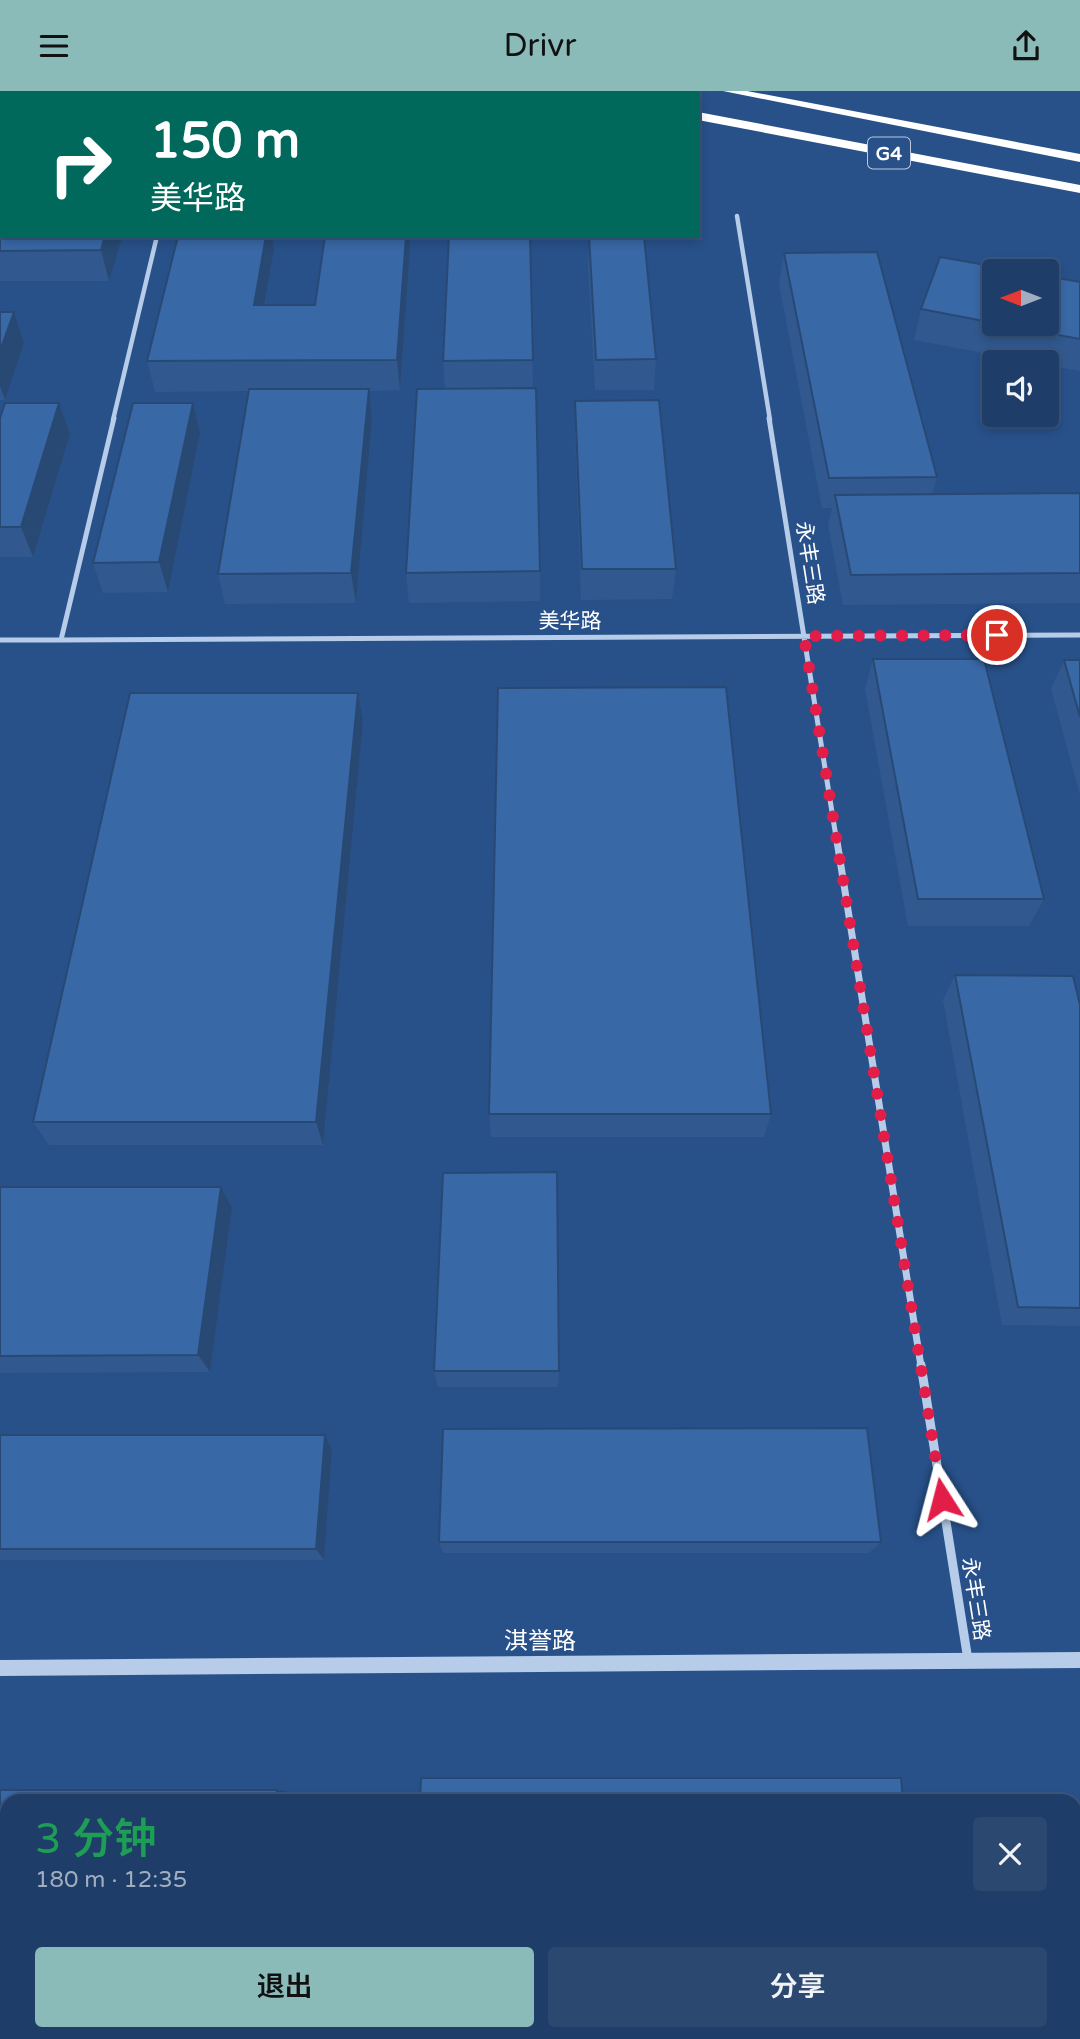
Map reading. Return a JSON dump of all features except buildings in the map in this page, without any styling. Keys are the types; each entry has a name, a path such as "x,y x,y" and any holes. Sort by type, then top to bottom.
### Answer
{"highway":[{"name":"G4","path":"729,91 1080,157"},
{"name":"G4","path":"700,116 1080,190"}],"street":[{"name":"永丰三路","path":"737,216 968,1661"},
{"path":"61,639 157,238"},
{"name":"美华路","path":"0,640 1080,635"},
{"name":"淇誉路","path":"0,1668 1080,1660"}],"route":[{"path":"942,1499 804,636 997,635"}]}
